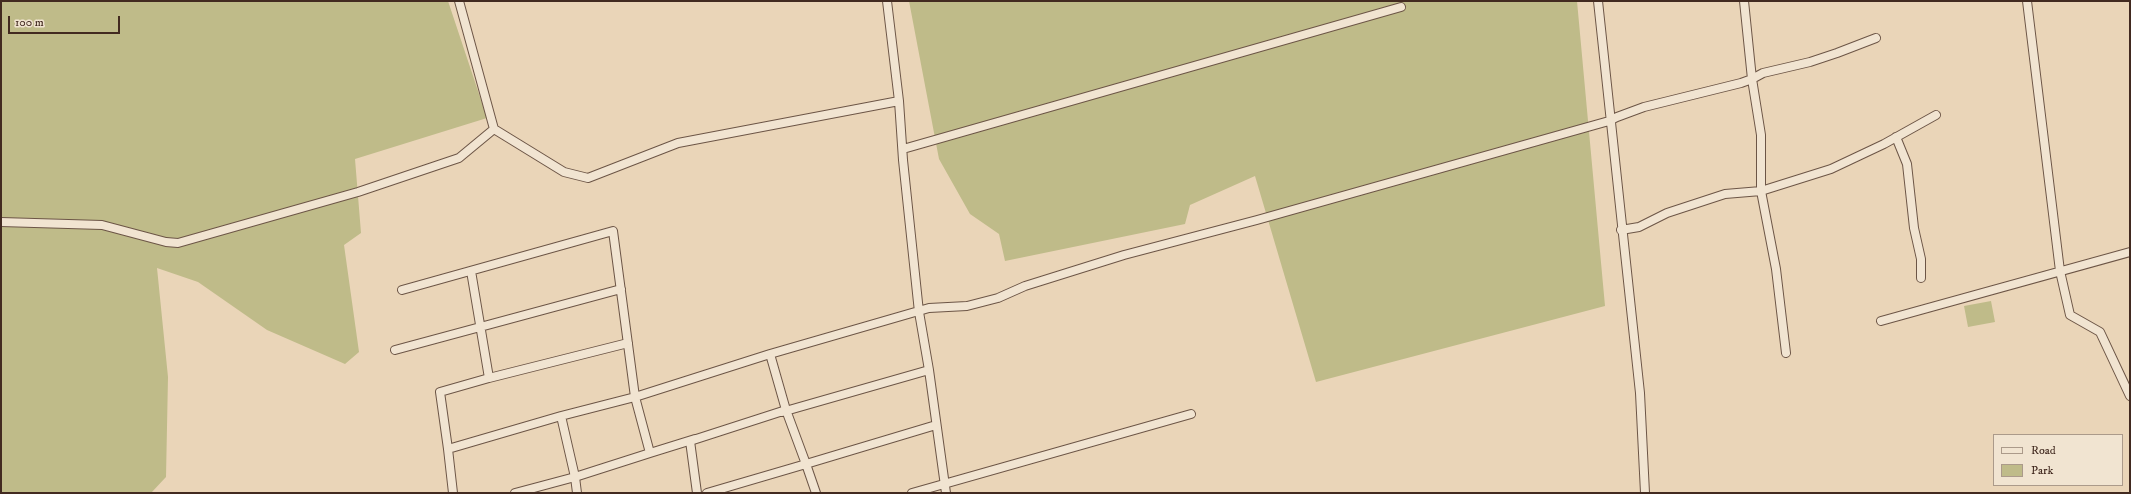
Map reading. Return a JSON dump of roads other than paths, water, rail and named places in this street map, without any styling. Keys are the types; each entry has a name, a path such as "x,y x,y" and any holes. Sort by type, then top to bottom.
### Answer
{"street":[{"path":"459,1 494,129 564,172 588,178 678,143 899,101"},
{"path":"887,1 899,101 918,312 929,370 945,489"},
{"path":"1598,1 1609,122 1640,393 1645,493"},
{"path":"1744,1 1752,79 1760,130 1761,191 1776,269 1786,352"},
{"path":"2027,1 2060,271 2070,315 2100,332 2130,396"},
{"path":"903,149 1400,7"},
{"path":"448,449 561,416 635,397 770,354 929,308 967,306 998,298 1024,286 1124,255 1257,220 1609,122 1617,116 1644,107 1741,83 1763,73 1810,62 1876,38"},
{"path":"1621,230 1639,227 1667,213 1725,194 1761,191 1831,169 1896,138 1936,115"},
{"path":"1,222 102,225 166,242 178,243 358,192 459,158 494,129"},
{"path":"1896,138 1907,164 1914,228 1921,259 1921,278"},
{"path":"402,290 613,231 635,397 650,453"},
{"path":"1881,321 2130,252"},
{"path":"470,271 481,326 489,378"},
{"path":"395,350 621,289"},
{"path":"453,493 440,392 628,343"},
{"path":"770,354 786,410 816,493"},
{"path":"515,493 575,477 786,410 929,370"},
{"path":"697,493 690,442 786,410"},
{"path":"912,493 945,489 1191,414"},
{"path":"561,416 575,477 577,493"},
{"path":"707,493 936,425"}]}
